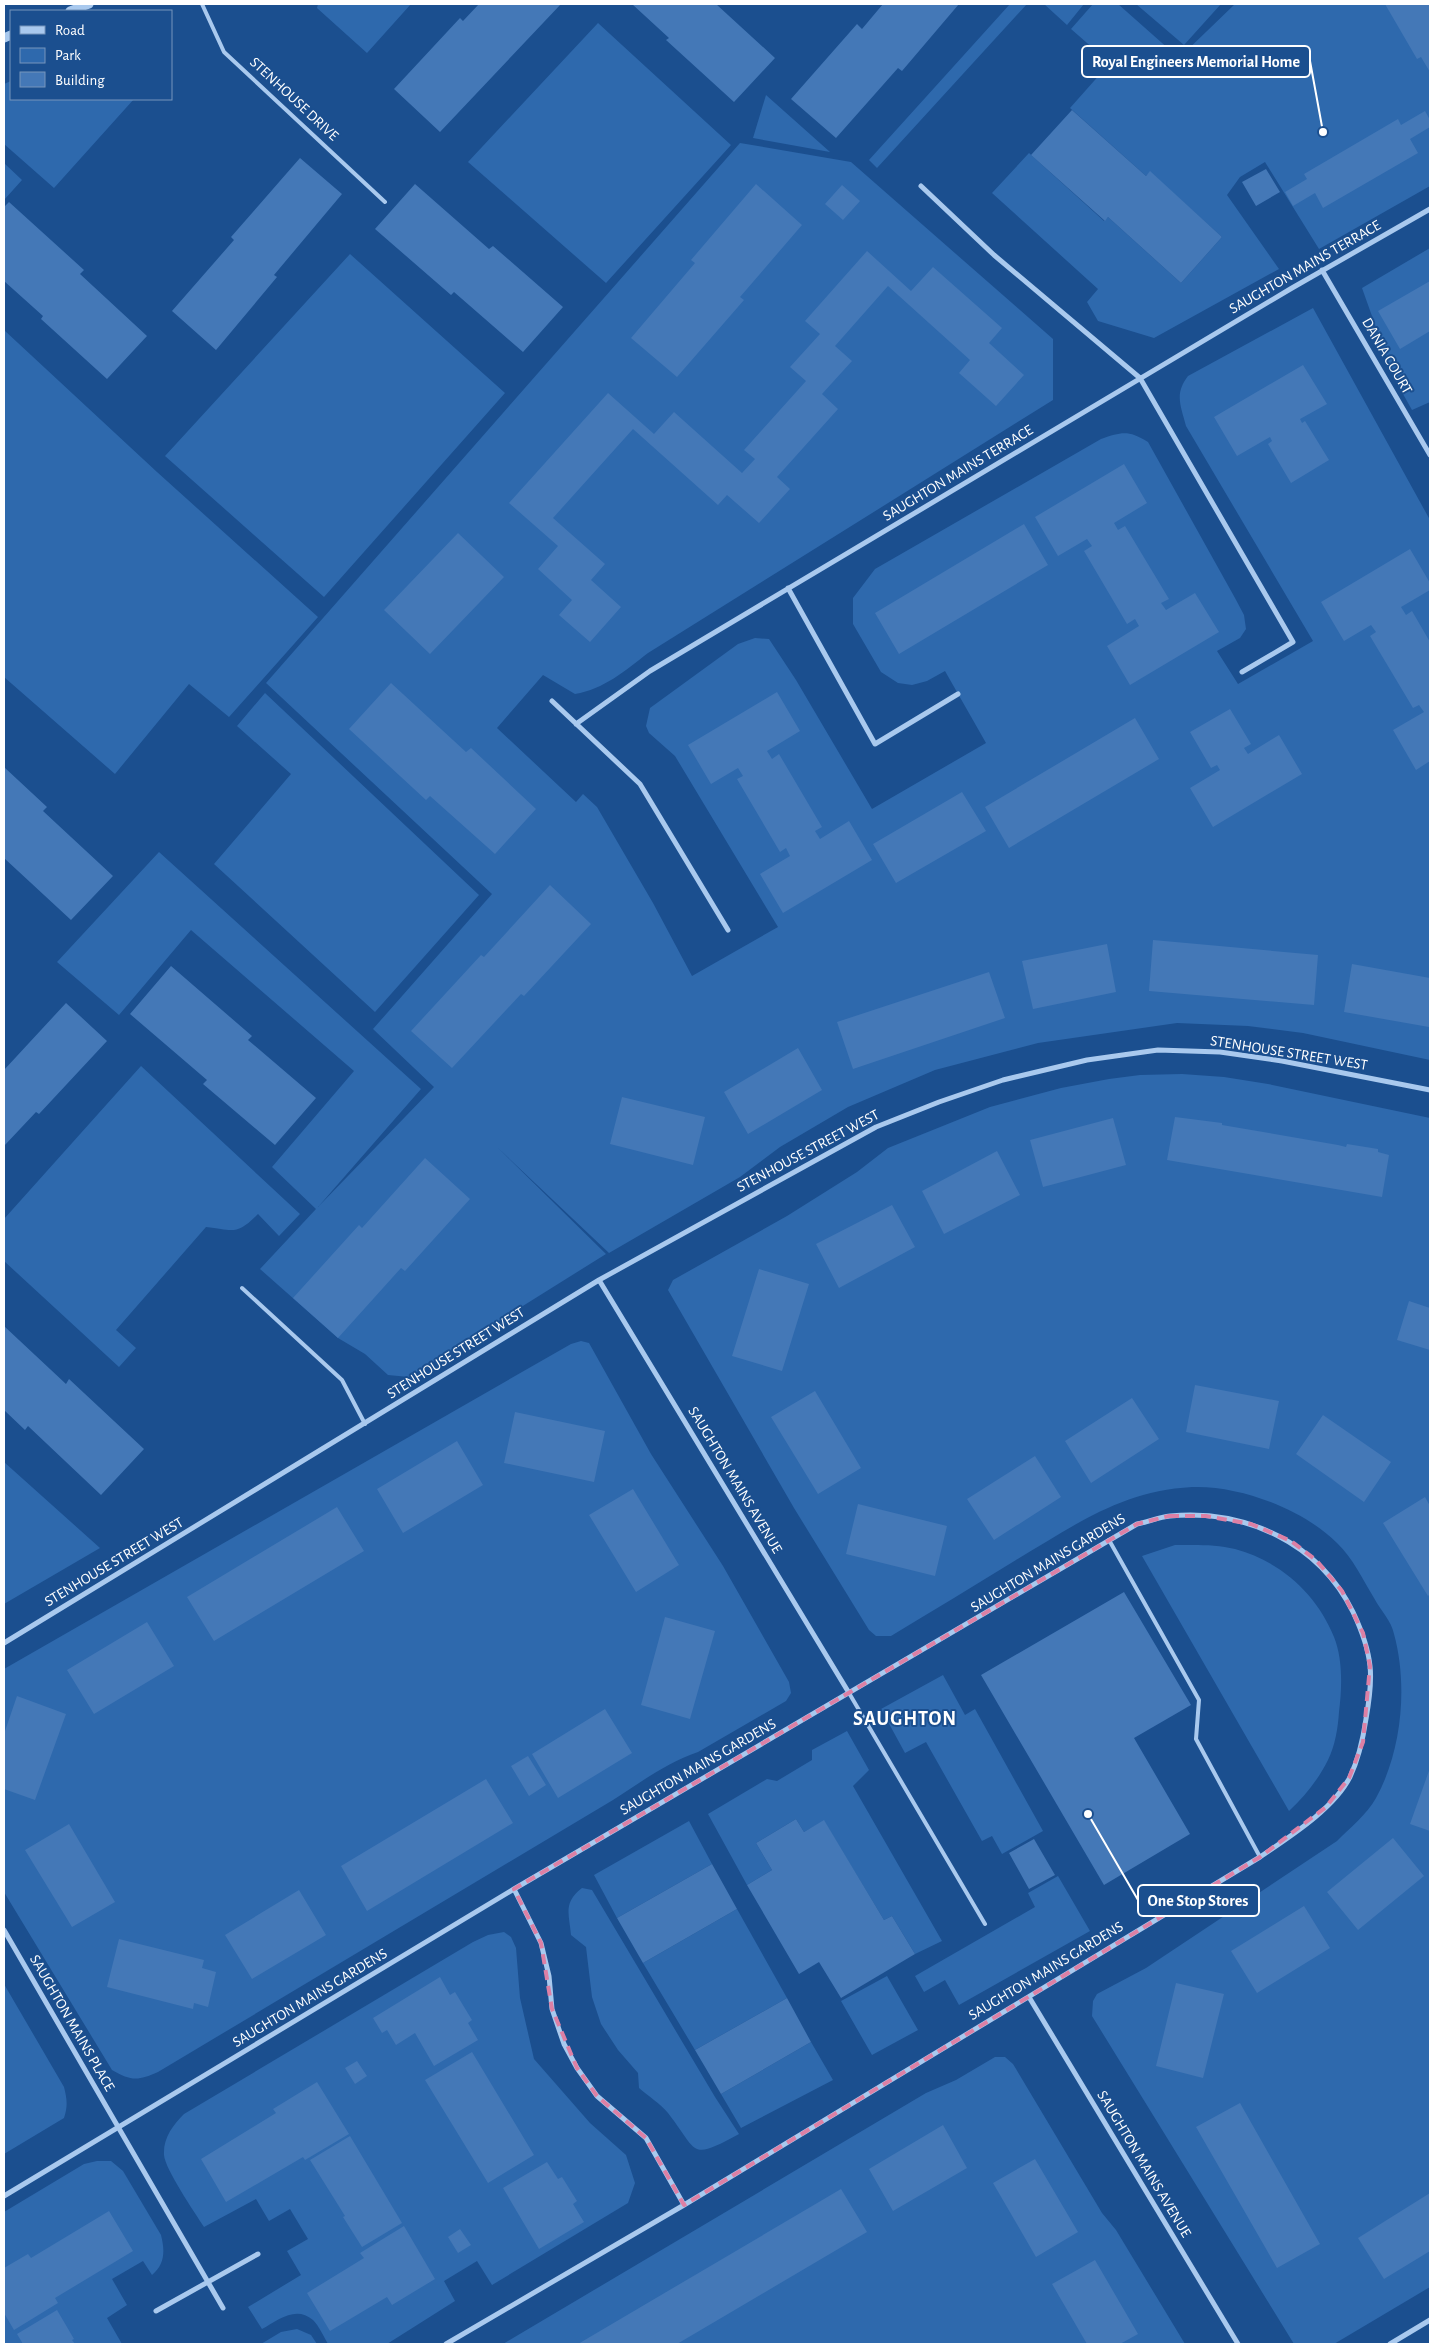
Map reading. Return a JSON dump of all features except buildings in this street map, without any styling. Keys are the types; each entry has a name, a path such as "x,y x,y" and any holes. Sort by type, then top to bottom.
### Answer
{"street":[{"path":"73,10 89,4"},
{"path":"921,186 994,255 1140,378 1293,642 1242,672"},
{"name":"SAUGHTON MAINS TERRACE","path":"576,724 650,671 1322,270 1430,209"},
{"name":"DANIA COURT","path":"1322,270 1430,455"},
{"path":"788,588 875,744 958,694"},
{"path":"552,701 640,784 728,930"},
{"name":"STENHOUSE STREET WEST","path":"4,1643 599,1280 876,1127 1004,1080 1087,1060 1158,1050 1220,1052 1282,1061 1430,1090"},
{"name":"SAUGHTON MAINS AVENUE","path":"599,1280 849,1692"},
{"name":"SAUGHTON MAINS GARDENS","path":"4,2196 514,1889 849,1692 940,1642 1137,1524 1169,1516 1206,1516 1251,1524 1291,1541 1316,1560 1342,1591 1363,1633 1370,1666 1368,1706 1363,1742 1349,1778 1326,1807 1260,1857 684,2205 446,2344"},
{"path":"514,1889 541,1943 549,1976 552,2009 564,2044 576,2068 597,2096 646,2138 684,2205"},
{"name":"SAUGHTON MAINS PLACE","path":"4,1930 119,2128"},
{"name":"SAUGHTON MAINS AVENUE","path":"1029,1997 1238,2344"},
{"path":"119,2128 223,2308"},
{"path":"156,2311 258,2254"},
{"path":"1390,2344 1430,2320"}],"lane":[{"name":"STENHOUSE DRIVE","path":"202,4 224,52 385,202"},
{"path":"242,1288 342,1380 365,1424"},
{"path":"1109,1540 1199,1700 1196,1739 1260,1857"},
{"path":"849,1692 985,1924"}],"highlighted area":[{"path":"1169,1516 1206,1516 1251,1524 1291,1541 1316,1560 1342,1591 1363,1633 1370,1666 1363,1742 1349,1778 1326,1807 1260,1857 684,2205 646,2138 597,2096 577,2068 552,2009 541,1943 514,1889 1137,1524"}],"green space":[{"path":"318,4 411,4 367,53 317,8"},
{"path":"1010,4 1027,4 877,168 869,160"},
{"path":"1044,4 1084,4 1067,25"},
{"path":"1093,4 1118,4 1179,58 1235,4 1430,4 1430,186 1319,249 1265,162 1240,177 1227,195 1279,269 1154,338 1098,321 1087,302 1098,289 992,193 1029,153 1104,221 1108,217 1181,283 1222,237 1150,172 1146,176 1070,108 1110,63 1071,29"},
{"path":"1136,4 1221,4 1184,45"},
{"path":"598,23 731,145 606,283 468,162"},
{"path":"10,81 10,100 133,100 54,188 4,144 4,84"},
{"path":"766,95 830,152 753,138"},
{"path":"740,143 851,162 1053,339 1053,400 648,653 605,684 586,692 575,694 543,675 497,728 576,802 583,794 597,807 653,903 692,976 778,927 675,756 649,733 646,726 650,708 738,644 755,638 769,639 796,680 872,809 986,743 945,671 927,681 912,685 898,683 881,672 853,624 853,598 875,569 1101,439 1125,433 1135,435 1148,442 1244,615 1246,629 1240,638 1217,651 1238,684 1313,641 1186,426 1180,394 1188,376 1313,308 1430,520 1430,1060 1303,1033 1248,1026 1177,1023 1038,1043 935,1070 848,1107 780,1147 740,1177 609,1253 497,1147 606,1254 409,1377 388,1375 365,1354 338,1338 260,1269 316,1209 272,1167 354,1071 191,930 119,1015 57,962 159,852 421,1089 318,1207 434,1087 373,1029 492,894 266,683"},
{"path":"4,163 22,180 4,200"},
{"path":"1430,248 1430,402 1412,410 1394,378 1362,288"},
{"path":"350,254 505,393 324,597 165,456"},
{"path":"4,330 157,472 318,617 229,717 189,684 115,774 4,677"},
{"path":"265,693 479,895 375,1012 214,864 291,774 237,726"},
{"path":"141,1066 300,1214 279,1236 258,1214 239,1229 229,1230 206,1227 116,1330 136,1348 119,1367 4,1261 4,1219"},
{"path":"1182,1074 1224,1077 1268,1084 1430,1118 1430,2287 1334,2344 1294,2344 1092,2016 1093,2001 1097,1994 1146,1968 1337,1841 1363,1815 1376,1798 1385,1780 1397,1739 1400,1718 1401,1675 1393,1629 1357,1569 1337,1543 1307,1520 1289,1510 1250,1495 1230,1490 1192,1487 1166,1490 1143,1495 1100,1512 1058,1534 891,1636 876,1636 869,1630 794,1508 668,1290 673,1280 787,1216 857,1172 888,1148 990,1107 1061,1088 1140,1075"},
{"path":"581,1341 589,1343 651,1454 723,1566 789,1682 791,1693 786,1701 698,1752 686,1756 654,1773 613,1800 158,2072 145,2077 130,2078 112,2070 4,1892 4,1669 571,1344"},
{"path":"4,1462 100,1548 4,1604"},
{"path":"1175,1545 1228,1547 1251,1554 1267,1562 1295,1581 1307,1593 1327,1621 1334,1637 1339,1655 1341,1684 1338,1724 1334,1743 1328,1760 1320,1774 1306,1794 1289,1811 1142,1556"},
{"path":"943,1675 965,1715 975,1709 1043,1831 1002,1854 992,1836 982,1841 926,1742 905,1753 881,1709"},
{"path":"847,1731 869,1770 853,1786 942,1941 915,1954 892,1916 884,1920 824,1821 804,1832 796,1819 756,1843 772,1870 747,1885 708,1814 767,1779 777,1781 812,1760 812,1750"},
{"path":"689,1821 712,1864 617,1918 594,1875"},
{"path":"1058,1876 1090,1931 959,2005 945,1980 924,1992 915,1976 1035,1907 1028,1893"},
{"path":"582,1888 592,1890 739,2134 711,2148 696,2149 665,2110 639,2088 638,2073 618,2050 601,2024 592,1997 586,1947 571,1935 570,1904 576,1893"},
{"path":"737,1909 787,1998 695,2050 643,1963"},
{"path":"504,1932 511,1937 516,1948 520,1998 534,2059 590,2123 626,2155 635,2183 628,2203 492,2285 477,2261 444,2281 455,2301 387,2344 328,2344 313,2320 300,2314 281,2318 262,2329 248,2307 301,2275 287,2251 308,2239 290,2209 269,2221 256,2199 204,2227 181,2191 166,2162 164,2149 170,2132 184,2114 473,1942 488,1935"},
{"path":"887,1976 918,2030 872,2055 841,2001"},
{"path":"4,1984 64,2087 67,2102 64,2118 4,2154"},
{"path":"811,2042 833,2080 741,2128 721,2094"},
{"path":"995,2057 1005,2057 1013,2064 1102,2213 1116,2230 1185,2344 503,2344 926,2093 956,2080"},
{"path":"97,2161 111,2161 123,2171 161,2235 163,2246 162,2262 152,2275 143,2261 112,2279 127,2305 107,2318 122,2344 4,2344 4,2212 84,2164"},
{"path":"297,2329 311,2335 317,2344 261,2344 281,2332"}],"place":[{"name":"Royal Engineers Memorial Home","path":"1323,132"},
{"name":"One Stop Stores","path":"1088,1814"}],"district":[{"name":"SAUGHTON","path":"905,1719"}]}
